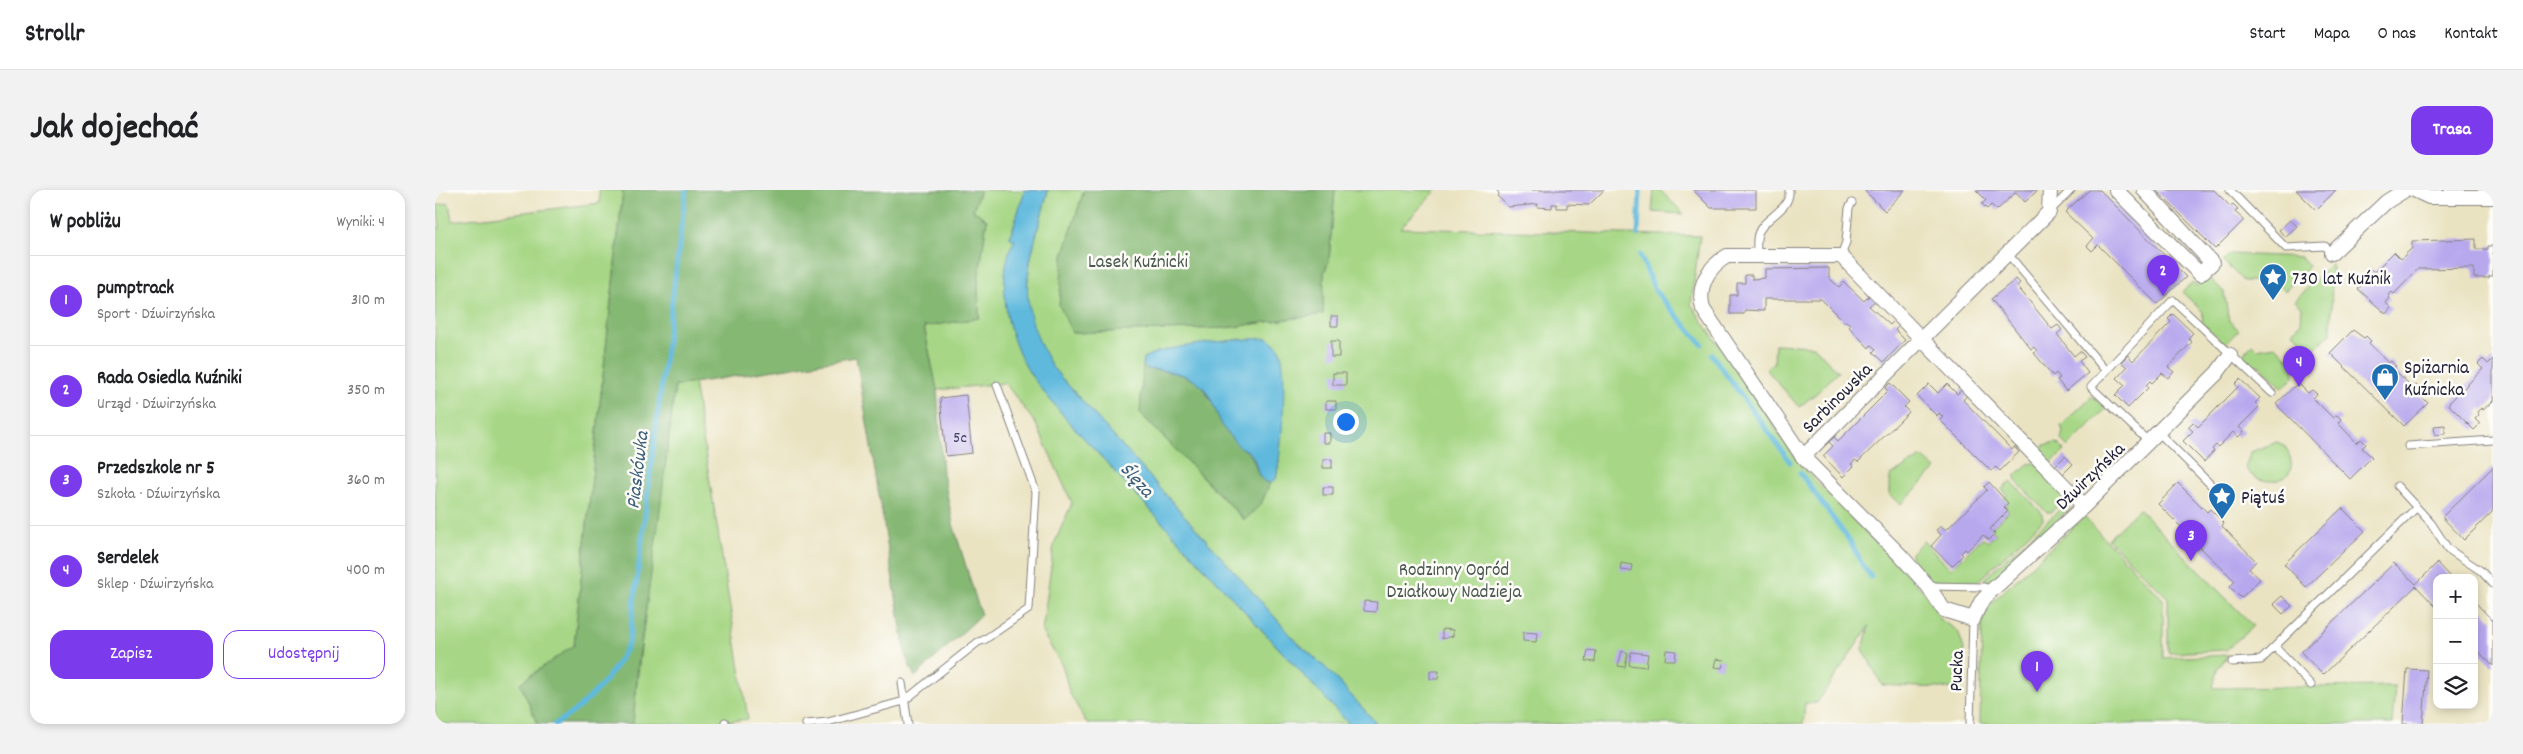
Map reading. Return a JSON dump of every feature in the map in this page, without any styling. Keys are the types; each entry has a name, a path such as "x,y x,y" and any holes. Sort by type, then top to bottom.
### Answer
{"street":[{"path":"2049,212 2050,190"},
{"path":"2116,190 2200,274 2212,263 2144,190"},
{"path":"2332,253 2386,202 2405,190"},
{"path":"2414,190 2429,197 2493,197"},
{"name":"Sarbinowska","path":"1973,619 1944,610 1928,586 1803,457 2049,212"},
{"path":"1803,457 1703,309 1699,296 1703,282 1718,262 1727,256 1757,254 1841,256 2084,506"},
{"name":"Dźwirzyńska","path":"1973,619 1981,602 1992,590 2084,506 2154,437 2217,372 2230,355"}],"lane":[{"path":"1757,254 1758,233 1785,205 1789,196 1789,190"},
{"path":"2049,212 2071,190"},
{"path":"2230,190 2286,248 2325,246 2332,253"},
{"path":"1841,256 1846,242 1849,208 1852,203"},
{"path":"2008,254 2105,370"},
{"path":"2212,486 2091,387 2173,300 2272,393"},
{"path":"806,724 828,722 904,701 978,642 984,640 1029,609 1036,492 997,385"},
{"path":"2408,446 2493,440"},
{"path":"2397,486 2431,523 2448,549 2481,571 2493,584"},
{"path":"2232,662 2261,660 2416,508"},
{"path":"1928,586 1984,587 1992,590"},
{"name":"Pucka","path":"1970,724 1973,619"},
{"path":"2275,647 2311,685"},
{"path":"902,683 908,724"}],"green space":[{"path":"599,190 623,190 574,645 520,683 538,724 435,724 435,229 440,228 437,205 449,203 452,221 600,203"},
{"path":"623,190 980,190 973,210 987,220 978,281 979,318 924,327 937,390 943,473 953,524 981,615 915,677 906,657 856,357 675,386 638,665 633,724 538,724 520,683 574,645"},
{"path":"980,190 1025,190 1010,237 1015,239 1007,315 1017,348 1030,374 1067,420 1349,724 1088,724 1086,722 1069,692 1063,667 1042,632 1054,544 1072,503 1036,424 1005,383 937,390 924,326 979,318 978,281 987,220 973,210"},
{"name":"Rodzinny Ogród Działkowy Nadzieja","path":"1048,190 1084,190 1063,256 1072,333 1225,328 1323,314 1324,273 1329,261 1335,190 1437,190 1400,228 1700,236 1691,304 1801,466 1927,595 1941,620 1958,631 1964,649 1958,689 1882,685 1863,649 1869,626 1817,703 1805,703 1803,724 1377,724 1327,669 1297,642 1046,358 1038,344 1031,321 1028,283 1033,246","holes":["1241,339 1279,461 1276,479 1270,483 1261,504 1244,520 1140,413 1144,358 1157,352"]},
{"name":"Lasek Kuźnicki","path":"1084,190 1335,190 1329,261 1324,273 1323,314 1225,328 1072,333 1059,305 1063,256"},
{"path":"1654,190 1660,190 1684,214 1652,212"},
{"path":"2230,254 2301,257 2309,266 2285,291 2275,281 2243,281 2223,261"},
{"path":"2332,263 2331,333 2315,348 2309,347 2293,332 2301,323 2302,307 2295,301"},
{"path":"2207,275 2224,292 2229,321 2239,330 2225,344 2202,323 2203,312 2182,292 2193,283 2197,286"},
{"path":"1775,344 1814,346 1838,372 1799,407 1766,369 1774,363"},
{"path":"2252,344 2257,349 2276,346 2293,363 2294,377 2283,388 2259,365 2248,366 2239,358"},
{"path":"1143,365 1147,369 1183,375 1202,386 1240,447 1251,456 1260,477 1270,483 1261,504 1245,520 1140,413"},
{"path":"694,383 748,719 705,724 633,724 642,639 675,386"},
{"path":"2092,396 2106,409 2068,447 2061,440 2063,431 2061,426"},
{"path":"2277,442 2284,445 2290,459 2291,469 2286,476 2278,480 2269,481 2259,479 2251,474 2245,467 2251,452"},
{"path":"2057,443 2065,451 2051,463 2039,451 2044,445"},
{"path":"1922,457 1936,469 1901,504 1890,496 1890,476"},
{"path":"2035,463 2065,493 2065,499 2051,512 2046,512 2016,481 2015,476 2028,464"},
{"path":"2011,481 2042,513 2043,520 1977,582 1932,581 1912,559 1911,553 1923,541 1951,569 1982,538 1988,542 1996,534 1991,529 2009,511 2005,507 2008,503 2004,499 2007,495 2002,489"},
{"path":"2066,504 2070,508 1991,582 1986,582 1985,578"},
{"path":"2139,509 2253,626 2226,650 2168,653 2168,598 2108,539"},
{"path":"2084,517 2163,599 2163,658 2229,655 2217,669 2213,688 2395,686 2392,724 1980,724 1982,623 1989,605"}],"water":[{"name":"Ślęza","path":"1025,190 1048,190 1031,259 1028,298 1039,341 1052,367 1297,642 1327,669 1377,724 1349,724 1067,420 1031,375 1016,347 1007,314 1005,297 1006,265 1010,249 1015,240 1010,238"},
{"path":"1268,338 1279,348 1282,357 1284,391 1278,468 1276,479 1270,483 1259,475 1250,453 1238,446 1227,433 1210,398 1199,384 1183,375 1147,369 1143,365 1144,358 1154,353 1185,346"}],"building":[{"path":"1496,190 1604,190 1589,205 1567,204 1567,208 1557,208 1557,204 1552,204 1552,208 1537,207 1538,204 1509,207 1497,196 1499,193"},
{"path":"1693,190 1756,190 1756,208 1711,208"},
{"path":"1864,190 1905,190 1885,211"},
{"path":"1976,190 2038,190 2025,202 2016,192 1997,210 1991,205 1987,209 1982,204 1986,200"},
{"path":"2089,190 2100,190 2186,277 2157,304 2098,245 2092,251 2087,246 2093,239 2065,212"},
{"path":"2156,190 2214,190 2230,206 2233,204 2238,209 2235,212 2244,220 2215,249"},
{"path":"2296,190 2336,190 2316,210"},
{"path":"2290,220 2297,226 2285,237 2279,230"},
{"path":"2476,239 2476,249 2488,249 2488,246 2493,246 2493,276 2489,276 2489,278 2474,278 2474,268 2418,269 2394,294 2392,292 2388,296 2390,298 2386,303 2391,308 2386,314 2358,289 2369,278 2364,273 2369,268 2374,272 2394,252 2401,259 2412,248 2412,241"},
{"path":"1829,268 1829,278 1839,287 1844,282 1864,301 1870,295 1875,301 1869,306 1890,325 1895,320 1900,325 1895,330 1905,340 1884,362 1873,352 1876,349 1871,345 1869,348 1849,327 1851,325 1846,321 1844,322 1821,299 1764,299 1764,311 1745,310 1744,314 1730,314 1730,295 1737,295 1737,283 1745,283 1745,275 1752,275 1752,279 1765,278 1765,269"},
{"path":"2016,279 2020,283 2017,286 2052,329 2058,325 2062,330 2057,334 2074,356 2080,351 2085,357 2079,361 2088,373 2066,391 2057,380 2060,378 2056,373 2053,376 2034,353 2037,351 2034,347 2031,349 1991,299"},
{"path":"2173,314 2193,333 2188,338 2192,342 2168,367 2174,372 2168,378 2162,373 2152,383 2150,381 2146,385 2148,388 2128,408 2115,395 2125,385 2117,378 2127,367 2121,362 2128,355 2133,361 2171,322 2168,319"},
{"path":"1331,316 1338,316 1338,326 1331,326"},
{"path":"2353,330 2364,338 2366,336 2371,341 2369,343 2388,363 2391,361 2396,366 2393,368 2413,388 2416,385 2421,391 2418,393 2428,403 2404,426 2330,353"},
{"path":"1331,341 1339,341 1339,357 1331,357"},
{"path":"2483,359 2488,364 2493,359 2493,401 2483,410 2481,408 2477,412 2479,415 2475,419 2480,424 2474,430 2448,404 2458,394 2453,389 2458,384 2463,389 2483,369 2478,364"},
{"path":"1333,373 1346,373 1346,385 1333,385"},
{"path":"2240,379 2260,398 2255,403 2259,407 2239,427 2244,432 2238,437 2233,432 2218,447 2216,445 2212,449 2214,451 2204,462 2183,441 2193,431 2188,427 2193,422 2198,427 2238,387 2235,384"},
{"path":"1890,383 1909,402 1904,407 1909,412 1858,462 1855,460 1851,464 1854,466 1843,477 1823,456 1833,446 1828,441 1833,436 1838,441 1888,391 1885,388"},
{"path":"2298,383 2308,393 2312,390 2317,394 2313,398 2333,418 2337,415 2341,419 2338,423 2357,443 2361,439 2366,444 2362,448 2372,457 2350,479 2276,404"},
{"path":"1929,384 1938,393 1947,384 1957,394 1963,389 1968,394 1963,400 2012,450 2014,447 2019,452 2000,471 1996,467 1991,471 1940,420 1943,417 1939,413 1937,416 1917,396"},
{"path":"966,395 972,453 946,456 940,398"},
{"path":"1326,401 1336,401 1336,409 1326,409"},
{"path":"2445,425 2445,434 2435,435 2434,426"},
{"path":"1323,433 1330,433 1330,443 1323,443"},
{"path":"2065,456 2073,464 2063,474 2055,466"},
{"path":"1332,459 1332,468 1323,468 1323,460"},
{"path":"2493,467 2493,511 2464,540 2442,517"},
{"path":"1989,482 2008,503 2004,507 2008,511 1990,529 1995,534 1989,540 1983,535 1967,551 1965,549 1961,553 1963,555 1952,566 1931,546 1941,535 1936,530 1941,526 1946,530 1987,490 1984,487"},
{"path":"2178,483 2207,512 2210,509 2224,523 2222,526 2256,561 2249,569 2260,579 2241,598 2230,587 2235,581 2200,547 2197,550 2186,539 2190,536 2158,504"},
{"path":"1323,487 1333,487 1333,495 1323,495"},
{"path":"2342,508 2365,531 2306,587 2284,564"},
{"path":"1621,563 1632,565 1631,571 1620,570"},
{"path":"2394,563 2416,584 2437,563 2447,574 2433,574 2433,604 2416,586 2323,675 2301,652"},
{"path":"2282,596 2292,606 2283,614 2273,604"},
{"path":"1364,601 1377,602 1376,612 1364,611"},
{"path":"2478,605 2493,621 2493,666 2478,651"},
{"path":"1442,629 1453,630 1453,636 1442,639"},
{"path":"1523,632 1537,633 1536,642 1523,641"},
{"path":"1588,650 1596,651 1595,662 1586,661"},
{"path":"1666,650 1676,651 1675,660 1665,660"},
{"path":"1622,651 1628,653 1625,667 1618,666"},
{"path":"1631,652 1648,654 1646,667 1629,665"},
{"path":"1716,659 1724,660 1722,668 1714,667"},
{"path":"2407,669 2427,670 2423,724 2403,724"},
{"path":"1430,671 1439,671 1438,679 1430,679"}],"waterway":[{"name":"Piaskówka","path":"555,724 589,699 616,666 629,642 686,190"},
{"path":"1638,235 1640,190"},
{"path":"1640,255 1656,292 1702,344"},
{"path":"1712,355 1790,462"},
{"path":"1800,473 1851,543 1871,577"}],"place":[{"name":"Rada Osiedla Kuźniki","path":"2163,296"},
{"name":"730 lat Kuźnik","path":"2273,301"},
{"name":"Serdelek","path":"2299,387"},
{"name":"Spiżarnia Kuźnicka","path":"2385,401"},
{"name":"Piątuś","path":"2222,520"},
{"name":"Przedszkole nr 5","path":"2191,561"},
{"name":"pumptrack","path":"2037,692"}]}
